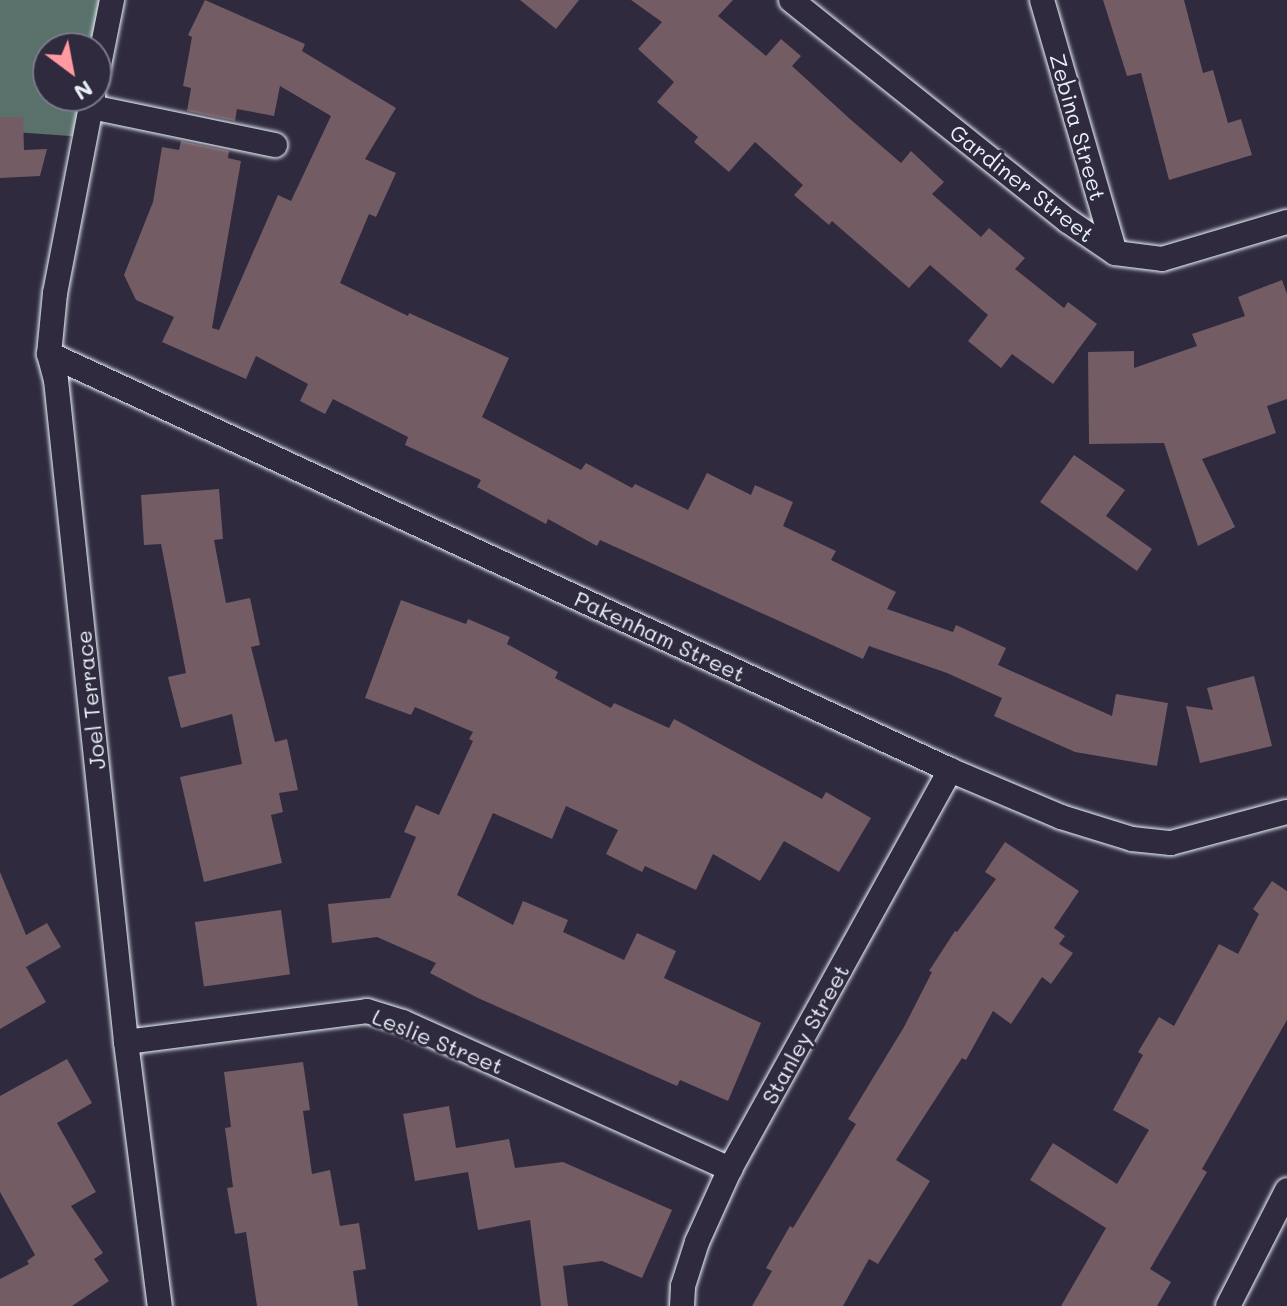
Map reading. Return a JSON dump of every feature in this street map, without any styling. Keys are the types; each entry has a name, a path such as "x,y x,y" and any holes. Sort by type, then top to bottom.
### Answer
{"street":[{"path":"106,32 112,0"},
{"name":"Gardiner Street","path":"791,0 1068,221 1115,253 1162,259 1287,222"},
{"name":"Zebina Street","path":"1042,0 1115,253"},
{"path":"112,107 275,145"},
{"name":"Joel Terrace","path":"90,112 55,293 49,354 56,380 126,1042 160,1306"},
{"name":"Pakenham Street","path":"49,354 950,770 1061,817 1132,839 1171,843 1287,812"},
{"name":"Stanley Street","path":"682,1306 683,1286 697,1242 730,1169 950,770"},
{"name":"Leslie Street","path":"126,1042 367,1011 403,1022 730,1169"},
{"path":"1228,1306 1287,1190"}],"green space":[{"path":"0,0 112,0 101,32 32,32 32,112 89,112 84,137 0,131"}],"building":[{"path":"205,0 305,44 302,51 396,108 365,159 396,173 376,217 369,214 340,283 408,316 409,313 509,358 482,417 581,470 586,463 632,488 635,484 688,510 707,473 751,495 755,485 793,502 783,526 836,551 831,560 896,592 887,609 953,632 956,625 1006,648 998,665 1112,716 1116,694 1168,703 1157,766 1075,752 994,716 1002,698 947,673 869,646 863,659 600,540 597,546 548,519 546,524 477,487 481,480 405,445 408,437 333,399 325,414 300,401 308,384 256,356 246,379 162,342 174,317 136,300 124,275 153,202 162,147 179,150 181,141 229,151 228,158 241,161 212,328 219,330 278,195 291,201 331,116 280,86 274,116 237,109 235,121 187,111 191,88 183,86 192,37 188,35"},
{"path":"520,0 579,0 556,29"},
{"path":"631,0 733,0 718,16 766,56 781,39 801,56 792,66 901,163 911,151 944,182 932,194 981,237 989,228 1025,258 1015,269 1064,308 1068,302 1097,324 1053,384 1012,354 1001,368 968,341 988,315 930,265 909,288 832,221 829,225 794,195 803,185 755,142 729,172 694,142 698,137 657,102 674,82 638,49 662,22"},
{"path":"1103,0 1184,0 1203,73 1213,70 1228,123 1241,119 1252,155 1169,180 1141,73 1127,76"},
{"path":"0,117 23,117 24,150 47,149 40,176 0,178"},
{"path":"1282,280 1287,294 1287,399 1267,406 1276,433 1202,459 1235,527 1198,546 1164,443 1089,444 1088,352 1134,351 1134,368 1197,346 1192,334 1245,316 1238,297"},
{"path":"1074,455 1125,490 1106,516 1152,549 1137,571 1040,502"},
{"path":"219,489 223,539 214,540 226,603 250,598 260,645 251,647 275,742 287,739 298,790 279,793 283,812 271,815 282,863 204,882 180,777 242,764 232,714 181,728 168,677 186,673 161,544 144,545 141,495"},
{"path":"401,600 466,624 468,619 510,637 507,644 558,672 555,678 611,708 614,703 669,728 674,719 822,799 826,792 871,818 839,872 784,841 760,881 713,854 696,890 645,866 642,872 606,854 618,830 566,806 552,839 493,813 457,895 513,925 523,901 568,920 563,932 624,960 637,933 676,951 664,978 761,1023 728,1101 680,1080 677,1086 478,998 430,973 436,963 377,937 332,943 328,904 390,898 416,837 404,832 416,805 439,815 473,741 469,739 473,732 415,707 411,715 365,698"},
{"path":"1254,676 1272,746 1200,763 1186,706 1213,710 1207,688"},
{"path":"1005,842 1079,891 1054,928 1065,936 1059,944 1073,953 1051,984 1042,977 1011,1024 993,1011 966,1060 962,1058 896,1160 930,1181 878,1264 869,1259 843,1306 752,1306 772,1271 766,1268 790,1226 793,1228 856,1124 848,1119 904,1027 932,972 929,971 955,931 996,879 985,872"},
{"path":"0,872 26,935 47,923 61,947 26,967 46,1002 0,1029"},
{"path":"1272,881 1287,891 1287,1020 1202,1169 1207,1172 1150,1269 1171,1282 1157,1306 1061,1306 1106,1228 1030,1180 1053,1143 1117,1184 1149,1130 1113,1110 1143,1055 1138,1052 1159,1017 1174,1026 1219,944 1238,954 1259,914 1253,909"},
{"path":"281,910 290,974 204,986 195,922"},
{"path":"67,1059 92,1103 57,1123 96,1192 71,1206 103,1253 94,1259 109,1281 72,1306 0,1306 0,1279 29,1264 27,1261 35,1255 0,1192 0,1096"},
{"path":"303,1062 310,1110 303,1111 312,1174 330,1170 340,1226 359,1223 366,1269 353,1271 358,1306 257,1306 246,1232 235,1234 227,1188 233,1187 225,1128 231,1127 224,1072"},
{"path":"449,1106 456,1148 509,1139 515,1168 563,1162 672,1210 642,1278 602,1261 563,1266 568,1306 541,1306 530,1220 478,1230 468,1172 415,1181 403,1114"}]}
